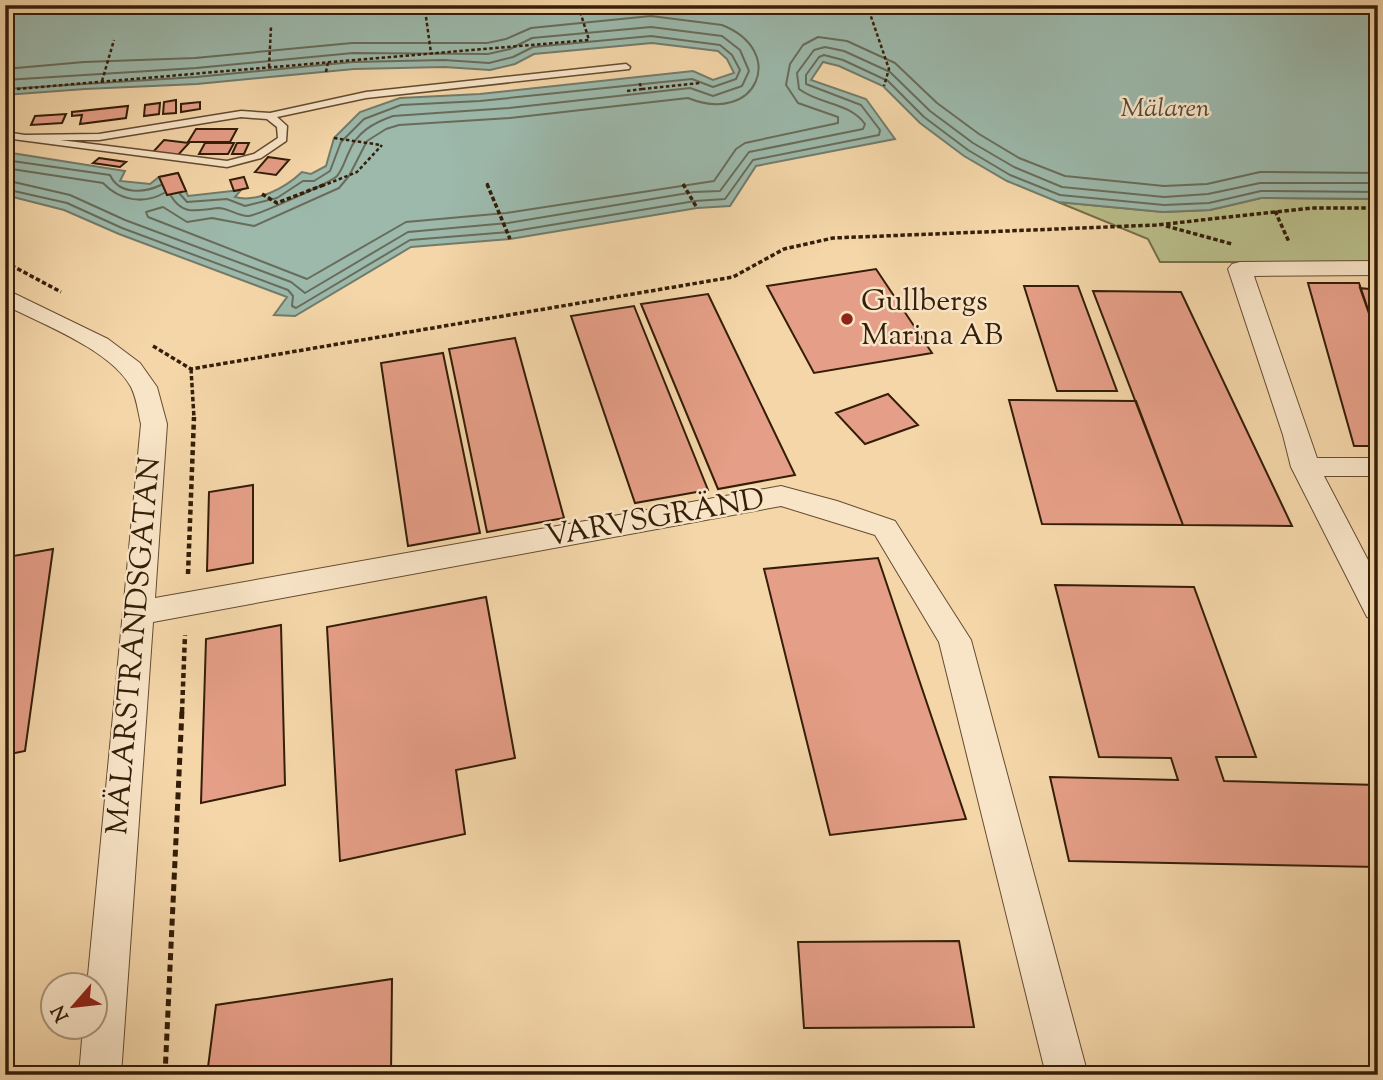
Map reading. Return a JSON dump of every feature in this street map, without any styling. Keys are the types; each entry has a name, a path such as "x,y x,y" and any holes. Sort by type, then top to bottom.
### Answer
{"street":[{"path":"1378,268 1240,269 1297,435 1305,467 1378,609"},
{"name":"MÄLARSTRANDSGATAN","path":"5,296 120,359 135,374 150,402 153,424 100,1075"},
{"path":"1305,467 1378,467"},
{"name":"VARVSGRÄND","path":"139,613 781,496 885,528 955,640 1067,1075"}],"lane":[{"path":"26,138 99,137 241,114 270,116 366,95 626,67"},
{"path":"5,135 228,164 248,161 267,152 284,139 282,125 270,116"}],"path":[{"path":"5,90 589,40 578,5"},
{"path":"867,5 889,69 884,86"},
{"path":"426,17 431,53"},
{"path":"269,67 271,27"},
{"path":"102,81 114,40"},
{"path":"326,72 328,62"},
{"path":"642,89 700,83"},
{"path":"22,88 22,95"},
{"path":"262,194 276,203 357,172 382,145 334,138"},
{"path":"487,183 510,239"},
{"path":"683,184 697,208"},
{"path":"165,1075 195,435 189,378 191,369 733,277 784,249 834,238 1205,222 1313,207 1378,208"}],"green space":[{"path":"1261,198 1378,199 1378,262 1160,262 1148,239 1058,202 1163,212 1210,210"}],"water":[{"name":"Mälaren","path":"19,5 1378,5 1378,199 1261,198 1210,210 1163,212 1058,202 1007,181 964,156 920,123 883,86 839,66 823,62 811,80 866,99 895,139 756,166 730,206 697,208 510,239 411,247 295,316 274,315 287,297 119,234 64,210 5,195 5,152 125,171 120,181 150,184 159,177 178,173 188,196 241,190 235,197 252,198 279,189 302,172 311,174 326,166 334,138 360,112 400,98 480,94 693,71 713,80 734,73 727,59 718,51 652,43 534,54 515,64 490,70 444,67 354,69 197,84 5,95 5,11"}],"building":[{"path":"176,100 176,113 163,114 164,102"},
{"path":"200,102 200,109 181,112 181,104"},
{"path":"160,103 159,114 144,116 145,105"},
{"path":"128,106 126,118 80,124 82,115 72,116 72,112"},
{"path":"66,114 62,123 31,125 35,116"},
{"path":"196,129 237,129 230,142 188,142"},
{"path":"164,140 189,143 178,155 153,152"},
{"path":"205,143 234,143 228,154 199,154"},
{"path":"237,143 249,143 244,154 232,154"},
{"path":"268,157 289,160 276,175 255,172"},
{"path":"99,158 126,162 120,167 93,163"},
{"path":"178,173 186,191 167,195 159,177"},
{"path":"244,177 248,188 234,191 230,180"},
{"name":"Gullbergs Marina AB","path":"876,269 932,353 814,373 767,286"},
{"path":"1308,283 1359,283 1378,339 1378,446 1354,446"},
{"path":"1024,286 1078,286 1117,391 1057,391"},
{"path":"1360,288 1378,290 1378,339"},
{"path":"1093,291 1181,292 1292,526 1183,525"},
{"path":"708,294 795,475 718,489 641,304"},
{"path":"634,306 708,490 635,503 571,316"},
{"path":"515,338 564,518 487,532 449,349"},
{"path":"443,353 480,533 408,546 381,363"},
{"path":"888,394 918,425 865,444 836,413"},
{"path":"1009,400 1136,401 1183,525 1042,524"},
{"path":"253,485 253,563 207,571 209,492"},
{"path":"53,549 25,751 5,755 5,570 11,569 13,556"},
{"path":"878,558 966,819 830,835 764,569"},
{"path":"1055,585 1194,587 1256,757 1216,757 1224,781 1378,785 1378,867 1069,861 1050,777 1178,780 1171,758 1099,757"},
{"path":"486,597 515,758 456,770 465,834 340,861 327,627"},
{"path":"281,625 285,785 201,803 206,639"},
{"path":"959,941 974,1027 804,1028 798,942"},
{"path":"392,979 391,1075 207,1075 216,1005"}],"place":[{"name":"Gullbergs Marina AB","path":"847,319"}]}
